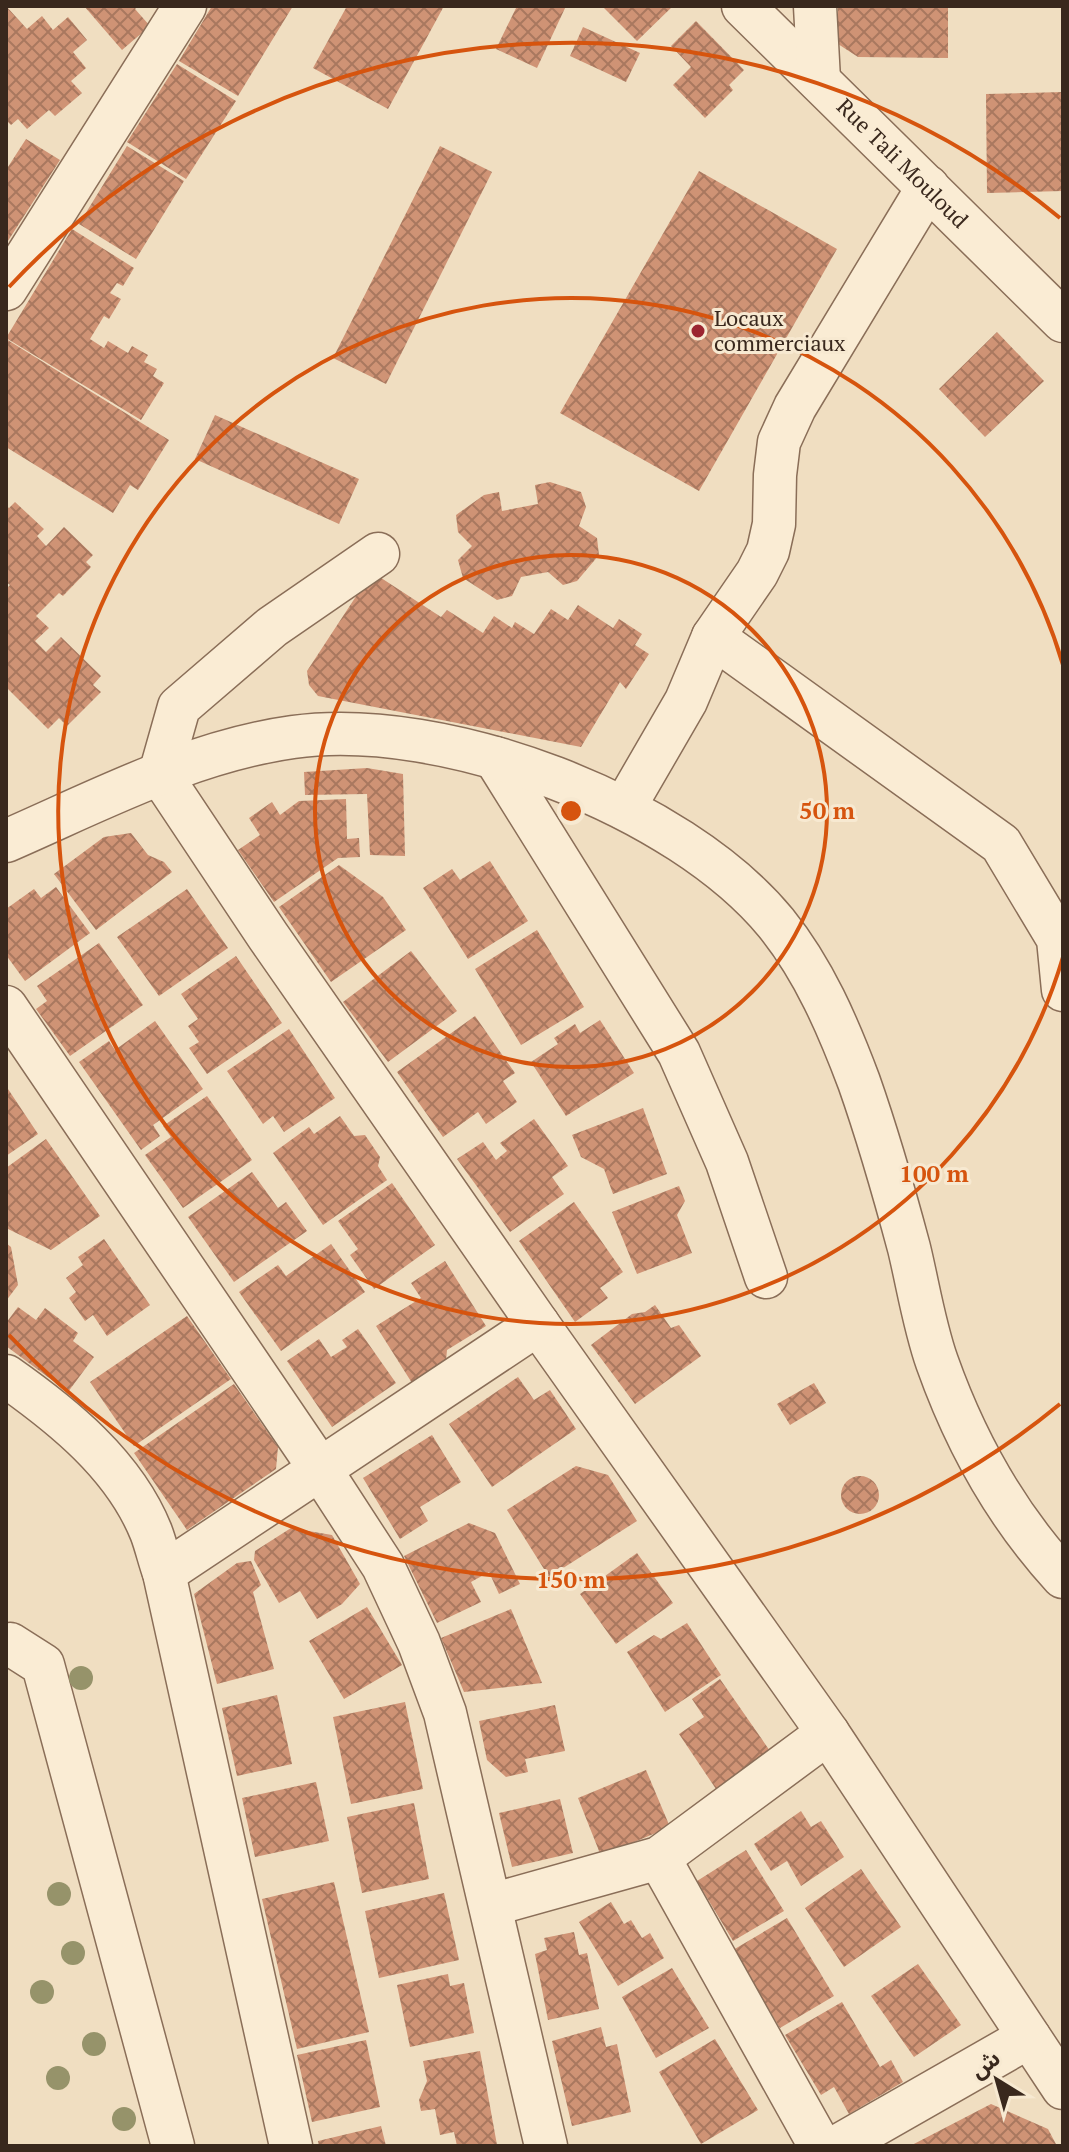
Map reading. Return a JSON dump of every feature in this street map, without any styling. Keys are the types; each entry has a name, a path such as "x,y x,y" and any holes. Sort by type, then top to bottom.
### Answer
{"street":[{"path":"6,289 185,6"},
{"name":"Rue Tali Mouloud","path":"743,6 1063,321"},
{"path":"815,6 819,80"},
{"path":"624,808 686,701 713,637 757,573 768,551 774,524 779,442 795,407 928,187"},
{"path":"378,554 272,627 179,707 160,774 268,936 538,1324 828,1733 1063,2088"},
{"path":"713,637 1001,844 1058,939 1063,990"},
{"path":"6,841 160,774 228,751 294,737 347,735 390,737 495,758 559,779 624,808 706,859 775,922 803,961 833,1014 869,1112 900,1216 936,1358 959,1418 980,1462 1009,1509 1063,1577"},
{"path":"495,758 679,1053 727,1162 766,1277"},
{"path":"6,1007 383,1566 419,1643 445,1713 546,2146"},
{"path":"164,1573 538,1324"},
{"path":"6,1376 86,1439 129,1490 150,1531 164,1573 291,2146"},
{"path":"6,1645 10,1644 43,1665 173,2146"},
{"path":"491,1905 659,1858 828,1733"},
{"path":"659,1858 820,2146"},
{"path":"838,2146 1029,2037"}],"building":[{"path":"6,6 27,29 42,16 53,30 68,17 87,40 73,52 86,68 71,81 82,93 55,116 49,110 27,129 18,119 11,125 6,120"},
{"path":"84,6 138,6 135,9 150,26 122,50"},
{"path":"212,6 293,6 238,96 179,61"},
{"path":"347,6 444,6 388,109 313,68"},
{"path":"517,6 566,6 537,68 496,49"},
{"path":"602,6 673,6 637,41"},
{"path":"838,6 948,6 948,58 858,57 838,44"},
{"path":"696,21 744,70 729,85 733,90 705,118 673,85 691,67 671,46"},
{"path":"583,27 640,53 626,82 570,56"},
{"path":"177,64 236,101 186,179 127,142"},
{"path":"1063,92 1063,191 987,193 986,94"},
{"path":"26,139 60,160 6,244 6,170"},
{"path":"127,146 184,181 136,259 79,224"},
{"path":"440,146 492,172 386,384 333,358"},
{"name":"Locaux commerciaux","path":"699,171 837,249 699,491 560,413"},
{"path":"72,229 134,268 123,286 117,283 110,293 121,299 109,319 104,316 90,339 104,348 108,341 128,353 132,346 148,355 144,362 157,369 153,376 164,383 141,420 6,338"},
{"path":"997,332 1044,381 985,437 939,389"},
{"path":"6,339 169,440 138,490 130,485 113,513 6,447"},
{"path":"215,415 359,479 339,524 195,459"},
{"path":"550,482 581,492 586,507 579,526 597,538 599,555 577,581 563,585 548,572 521,577 512,596 497,600 463,578 458,560 472,546 458,532 456,515 484,495 499,492 502,511 538,504 535,485"},
{"path":"15,502 44,529 37,536 46,546 64,527 93,555 86,562 91,567 63,596 59,593 36,616 49,628 35,641 46,652 61,637 101,676 93,685 101,692 67,726 59,718 48,729 6,687 6,589 10,585 6,582 6,506 9,508"},
{"path":"372,572 441,617 447,610 483,633 494,616 512,628 515,622 534,634 551,609 568,620 578,605 613,628 619,619 642,634 635,645 649,654 626,689 620,682 581,747 318,696 309,685 307,671"},
{"path":"367,768 403,774 405,856 370,855 367,794 305,795 304,772"},
{"path":"346,799 347,839 359,838 360,857 338,858 274,902 238,850 260,835 249,818 272,802 280,815 299,801"},
{"path":"131,833 148,855 164,862 172,872 96,930 54,874 104,837"},
{"path":"490,861 528,921 468,959 423,888 452,869 460,880"},
{"path":"339,865 383,897 406,930 331,982 279,907"},
{"path":"56,887 90,933 25,981 6,955 6,909 34,889 41,898"},
{"path":"187,889 228,948 159,996 117,937"},
{"path":"537,930 584,1007 521,1045 475,969"},
{"path":"99,943 143,1005 70,1056 36,1009 47,1001 37,986"},
{"path":"411,951 457,1011 388,1062 343,1002"},
{"path":"236,956 282,1023 207,1074 189,1048 199,1042 188,1026 198,1019 181,994"},
{"path":"475,1016 515,1073 503,1081 517,1102 486,1124 478,1112 443,1137 397,1072"},
{"path":"600,1020 634,1073 566,1116 531,1062 558,1044 554,1038 575,1024 580,1033"},
{"path":"155,1021 203,1089 153,1125 160,1136 141,1150 79,1062 109,1041 115,1050"},
{"path":"289,1029 335,1098 284,1132 273,1116 263,1124 227,1071"},
{"path":"6,1086 38,1134 6,1156"},
{"path":"207,1096 252,1160 183,1208 145,1155 171,1137 163,1126"},
{"path":"643,1108 667,1174 613,1194 604,1169 581,1157 572,1135"},
{"path":"340,1116 354,1136 365,1135 380,1157 378,1166 387,1180 323,1225 273,1153 309,1127 314,1134"},
{"path":"534,1119 568,1166 552,1177 564,1194 510,1232 457,1159 483,1142 496,1160 507,1151 500,1143"},
{"path":"46,1139 100,1216 51,1250 6,1228 6,1168"},
{"path":"252,1172 278,1208 286,1202 307,1231 234,1282 188,1217"},
{"path":"392,1183 435,1245 374,1289 350,1255 358,1249 338,1221"},
{"path":"679,1186 685,1201 677,1215 692,1253 637,1274 612,1212"},
{"path":"574,1202 623,1272 600,1288 608,1298 575,1322 519,1241"},
{"path":"104,1239 150,1305 107,1336 93,1315 85,1321 69,1298 76,1292 66,1278 83,1265 78,1257"},
{"path":"6,1243 11,1247 18,1285 6,1301"},
{"path":"331,1244 365,1292 281,1351 239,1292 278,1265 286,1276"},
{"path":"445,1261 486,1326 447,1350 446,1361 412,1383 376,1326 421,1298 411,1283"},
{"path":"655,1305 671,1328 679,1325 701,1356 635,1404 591,1345 632,1314 645,1312"},
{"path":"18,1307 36,1320 45,1308 78,1333 73,1341 94,1357 68,1392 6,1346 6,1323"},
{"path":"187,1316 231,1379 134,1446 90,1382"},
{"path":"358,1329 396,1383 332,1427 287,1361 319,1339 331,1357 347,1347 342,1340"},
{"path":"518,1377 534,1400 550,1390 576,1429 492,1487 449,1424"},
{"path":"814,1383 826,1403 790,1425 777,1404"},
{"path":"234,1384 278,1447 276,1469 187,1530 134,1453"},
{"path":"432,1435 461,1482 420,1507 428,1521 400,1539 363,1478"},
{"path":"576,1466 608,1475 637,1521 549,1577 507,1510"},
{"path":"860,1476 873,1482 879,1495 873,1508 860,1514 847,1508 841,1495 847,1482"},
{"path":"469,1523 495,1533 520,1584 499,1594 489,1572 471,1582 481,1602 437,1623 404,1556"},
{"path":"291,1528 332,1535 360,1584 342,1604 317,1619 300,1591 279,1603 254,1560 255,1551"},
{"path":"637,1553 673,1603 616,1644 580,1594"},
{"path":"251,1561 261,1585 253,1592 274,1669 217,1684 194,1594 237,1563"},
{"path":"367,1607 402,1665 344,1699 309,1641"},
{"path":"511,1609 542,1683 464,1692 441,1638"},
{"path":"687,1623 721,1675 665,1712 627,1652 654,1635 661,1639"},
{"path":"720,1679 770,1751 716,1789 679,1734 704,1717 692,1699"},
{"path":"277,1695 292,1764 237,1776 222,1708"},
{"path":"405,1702 423,1789 351,1804 333,1717"},
{"path":"555,1705 565,1751 525,1759 528,1772 506,1777 487,1760 479,1721"},
{"path":"646,1770 670,1827 601,1856 578,1798"},
{"path":"316,1782 329,1841 255,1857 242,1798"},
{"path":"560,1799 573,1853 512,1867 499,1813"},
{"path":"414,1803 429,1879 362,1893 347,1817"},
{"path":"801,1811 811,1827 821,1821 844,1857 801,1886 787,1861 771,1871 754,1844"},
{"path":"746,1850 784,1911 733,1941 697,1881"},
{"path":"861,1869 901,1927 844,1967 805,1908"},
{"path":"334,1882 369,2032 297,2049 262,1899"},
{"path":"444,1893 459,1960 379,1978 365,1911"},
{"path":"611,1902 624,1924 631,1920 642,1938 650,1933 664,1958 618,1986 579,1922"},
{"path":"787,1918 834,1996 780,2028 733,1950"},
{"path":"574,1932 579,1955 587,1953 599,2009 548,2020 535,1954 547,1950 544,1938"},
{"path":"918,1964 961,2025 914,2057 871,1996"},
{"path":"672,1968 709,2028 656,2058 622,1997"},
{"path":"448,1974 450,1986 464,1983 474,2033 410,2047 397,1985"},
{"path":"842,2002 880,2067 891,2060 903,2082 849,2114 834,2087 821,2095 785,2035"},
{"path":"601,2027 606,2047 617,2044 631,2112 572,2126 552,2041"},
{"path":"715,2039 758,2110 701,2144 659,2072"},
{"path":"366,2040 380,2107 312,2122 297,2055"},
{"path":"480,2051 497,2145 457,2146 454,2132 440,2135 435,2109 421,2111 419,2100 427,2081 423,2061"},
{"path":"991,2104 1048,2129 1057,2146 910,2146"},
{"path":"381,2126 386,2146 319,2146 318,2141"}],"place":[{"name":"Locaux commerciaux","path":"698,331"}]}
